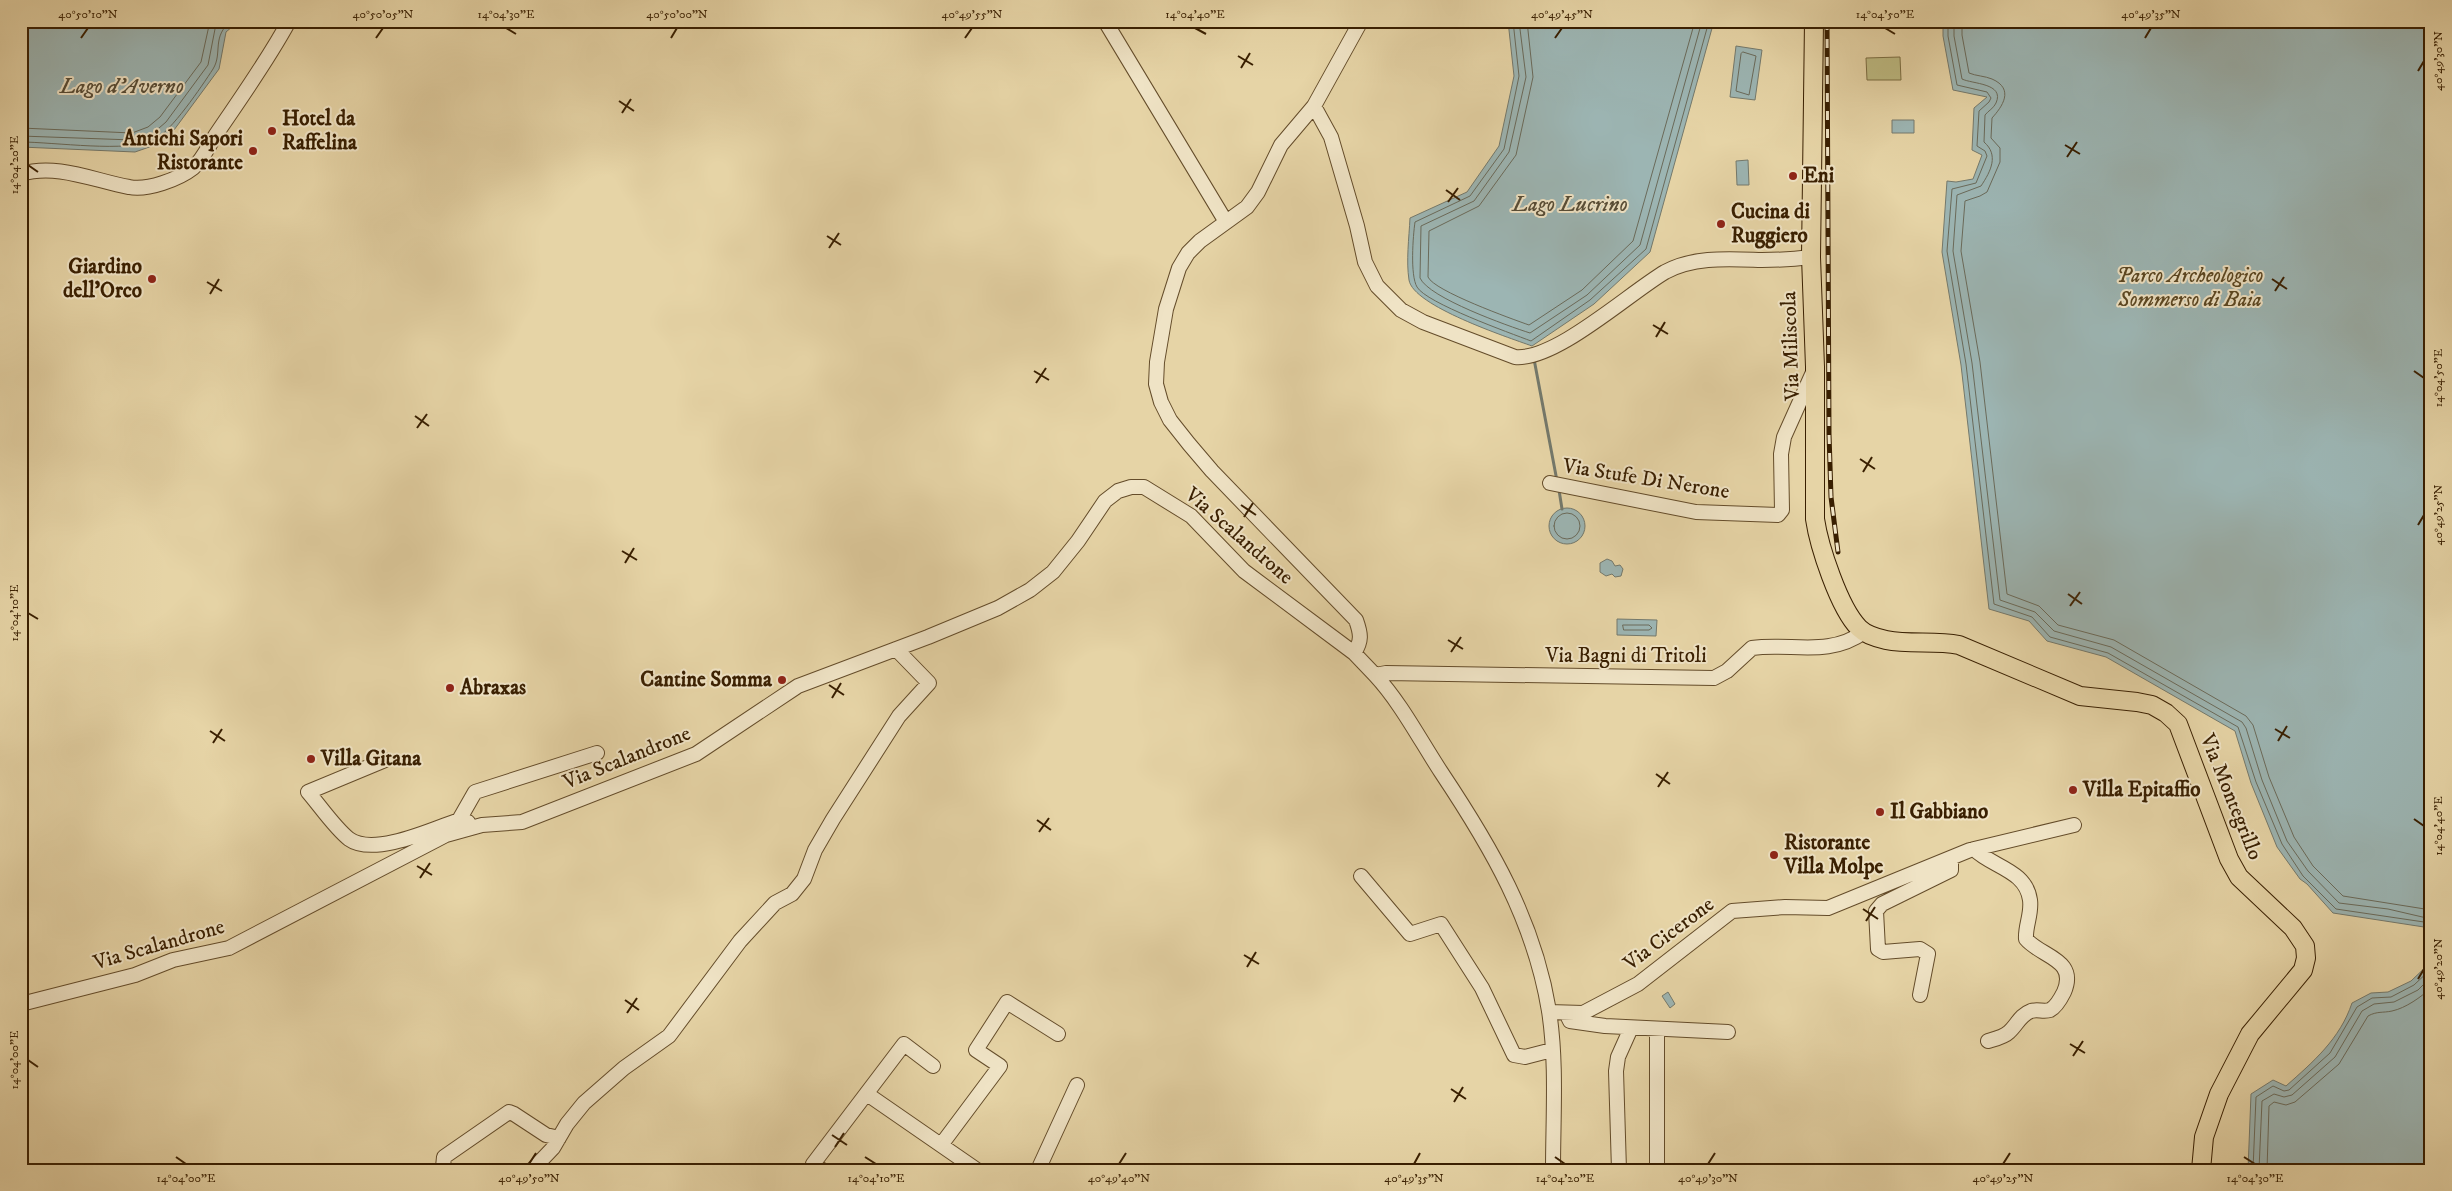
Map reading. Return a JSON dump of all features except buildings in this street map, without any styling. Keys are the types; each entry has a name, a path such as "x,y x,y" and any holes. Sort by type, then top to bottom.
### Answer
{"main road":[{"name":"Via Miliscola","path":"1814,21 1811,257 1816,367 1815,519 1819,542 1842,598 1857,626 1864,632"},
{"name":"Via Montegrillo","path":"1864,632 1887,640 1945,642 1959,645 2080,696 2152,705 2166,713 2178,724 2229,860 2238,877 2293,928 2305,946 2306,958 2303,970 2250,1034 2219,1094 2204,1137 2201,1170"}],"street":[{"path":"21,174 32,170 88,176 130,188 146,188 162,183 194,168 273,51 289,21"},
{"path":"1105,21 1226,222"},
{"path":"1354,654 1361,644 1360,630 1356,620 1212,471 1170,420 1161,402 1156,384 1157,362 1171,288 1188,253 1211,231 1247,207 1258,192 1282,145 1314,106 1361,21"},
{"path":"1314,106 1331,137 1357,226 1365,262 1377,286 1401,310 1423,322 1515,357 1525,358 1539,354 1566,340 1666,271 1692,262 1811,257"},
{"name":"Via Stufe Di Nerone","path":"1555,484 1696,512 1778,515 1782,510 1780,454 1784,437 1816,367"},
{"path":"1796,411 1816,418"},
{"name":"Via Scalandrone","path":"21,1004 135,974 173,960 229,948 446,835 482,825 522,822 696,754 798,686 896,650 998,608 1030,590 1052,572 1078,541 1105,501 1118,491 1131,487 1144,487 1191,516 1244,571 1354,654 1375,675 1482,835 1511,890 1537,956 1549,1012 1552,1050 1553,1170"},
{"name":"Via Bagni di Tritoli","path":"1375,675 1386,673 1714,678 1727,670 1752,648 1812,648 1851,639 1864,632"},
{"path":"532,1170 553,1148 584,1103 624,1068 669,1036 740,941 774,903 792,894 804,879 814,850 833,819 899,716 929,683 896,650"},
{"path":"459,820 475,792 597,753"},
{"path":"385,760 308,792 350,839 368,845 384,845 459,820 482,825"},
{"name":"Via Cicerone","path":"1549,1012 1582,1013 1638,984 1732,912 1785,907 1828,908 1974,849 2074,825"},
{"path":"1974,849 2020,878 2026,887 2030,899 2030,912 2025,931 2026,939 2055,958 2063,966 2067,975 2067,984 2062,997 2053,1008 2028,1012 2019,1018 2009,1032 1988,1041"},
{"path":"1920,995 1928,954 1920,949 1883,952 1878,950 1876,911 1882,904 1951,870 1951,858"},
{"path":"1361,876 1410,934 1441,924 1482,988 1514,1055 1525,1057 1552,1050"},
{"path":"941,1145 1000,1066 976,1050 1007,1002 1058,1034"},
{"path":"1566,1012 1570,1021 1632,1028 1728,1032"},
{"path":"1618,1170 1616,1071 1618,1057 1632,1028"},
{"path":"1657,1029 1657,1170"},
{"path":"822,1170 814,1164 904,1044 932,1066"},
{"path":"1038,1170 1077,1085"},
{"path":"867,1094 977,1170"},
{"path":"438,1170 443,1167 444,1157 509,1112 546,1135 559,1138"}],"shaded area":[{"path":"1900,57 1901,80 1867,80 1866,58"}],"water":[{"name":"Lago d'Averno","path":"21,21 239,21 226,32 219,69 174,130 158,144 135,152 21,147"},
{"name":"Lago Lucrino","path":"1508,21 1714,21 1650,252 1594,304 1532,346 1483,328 1426,300 1414,290 1408,273 1410,218 1467,192 1499,146 1514,76"},
{"name":"Parco Archeologico Sommerso di Baia","path":"1943,21 2431,21 2431,932 2424,927 2333,913 2307,884 2300,879 2277,847 2251,783 2235,731 2106,657 2047,641 2029,621 1989,609 1961,365 1942,252 1947,181 1956,182 1973,179 1982,155 1972,150 1974,108 1987,97 1953,90 1943,36"},
{"path":"1736,46 1762,50 1755,100 1730,97"},
{"path":"1892,120 1914,120 1914,133 1892,133"},
{"path":"1748,160 1749,185 1737,185 1736,161"},
{"path":"1567,508 1574,509 1580,513 1584,519 1584,533 1580,539 1574,543 1567,544 1560,543 1554,539 1550,533 1549,526 1550,519 1554,513 1560,509"},
{"path":"1607,559 1612,561 1615,566 1620,565 1623,569 1621,576 1615,577 1612,574 1606,576 1600,572 1600,563"},
{"path":"1617,619 1657,620 1656,636 1617,635"},
{"path":"2431,962 2431,1170 2248,1170 2251,1094 2273,1080 2286,1086 2316,1059 2333,1039 2347,1016 2352,1003 2371,993 2388,992 2411,981"},
{"path":"1668,992 1675,1004 1670,1008 1662,996"}],"waterway":[{"path":"1534,359 1557,481"},
{"path":"1559,490 1562,509"}],"railway":[{"path":"1827,21 1829,434 1831,497 1838,552"}],"place":[{"name":"Hotel da Raffelina","path":"272,131"},
{"name":"Antichi Sapori Ristorante","path":"253,151"},
{"name":"Eni","path":"1793,176"},
{"name":"Cucina di Ruggiero","path":"1721,224"},
{"name":"Giardino dell'Orco","path":"152,279"},
{"name":"Cantine Somma","path":"782,680"},
{"name":"Abraxas","path":"450,688"},
{"name":"Villa Gitana","path":"311,759"},
{"name":"Villa Epitaffio","path":"2073,790"},
{"name":"Il Gabbiano","path":"1880,812"},
{"name":"Ristorante Villa Molpe","path":"1774,855"}]}
